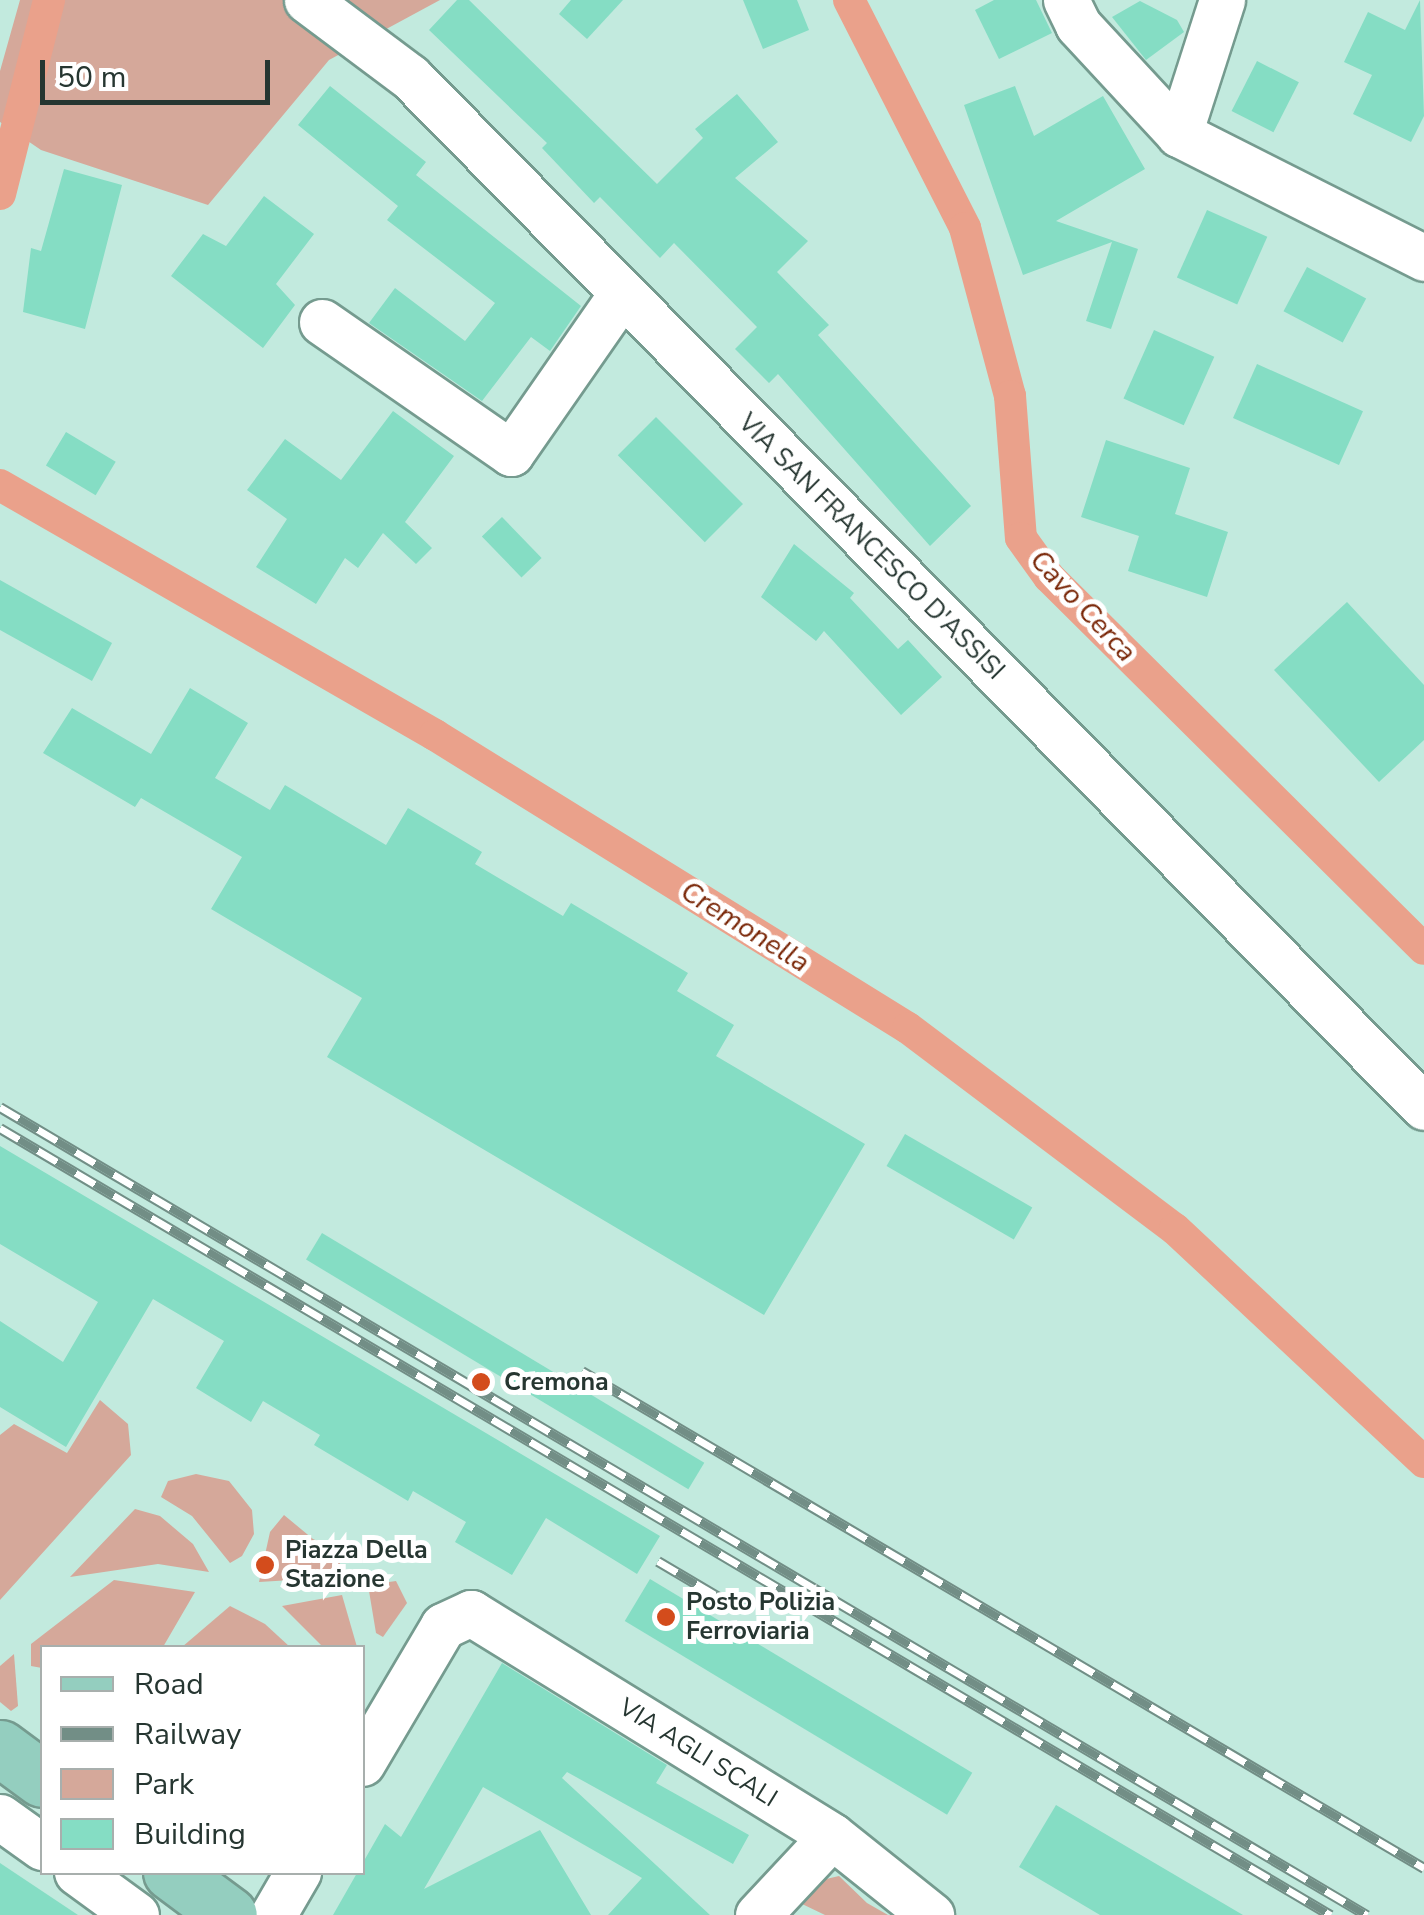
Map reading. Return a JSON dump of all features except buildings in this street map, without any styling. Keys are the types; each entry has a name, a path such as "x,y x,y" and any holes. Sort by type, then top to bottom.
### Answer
{"main road":[{"path":"0,1748 40,1778"},
{"path":"176,1875 229,1915"}],"street":[{"name":"VIA SAN FRANCESCO D'ASSISI","path":"307,0 410,77 1424,1107"},
{"path":"1066,0 1078,25 1179,134 1424,258"},
{"path":"1179,134 1222,0"},
{"path":"322,322 510,452 622,293"},
{"name":"VIA AGLI SCALI","path":"365,1757 443,1626 471,1613 832,1836 931,1915"},
{"path":"0,1817 40,1847"},
{"path":"758,1915 832,1836"},
{"path":"81,1875 136,1915"},
{"path":"272,1915 296,1875"}],"green space":[{"path":"20,0 440,0 329,60 208,205 41,150 0,122 0,71"},
{"path":"100,1400 128,1424 131,1455 0,1600 0,1435 14,1424 67,1453"},
{"path":"196,1474 229,1481 252,1510 254,1534 242,1556 230,1563 192,1516 161,1497 168,1481"},
{"path":"135,1509 160,1516 193,1544 209,1572 158,1564 70,1577"},
{"path":"284,1515 313,1539 344,1553 338,1568 324,1578 259,1582 270,1532"},
{"path":"114,1580 195,1592 164,1645 40,1645 40,1668 31,1666 31,1644"},
{"path":"396,1581 407,1603 383,1637 376,1633 368,1585"},
{"path":"342,1595 356,1645 321,1645 282,1606"},
{"path":"230,1606 265,1624 288,1645 184,1645"},
{"path":"14,1654 18,1706 11,1711 0,1702 0,1666"},
{"path":"839,1876 867,1903 888,1915 825,1915 800,1903 822,1880"}],"waterway":[{"path":"0,194 49,0"},
{"name":"Cavo Cerca","path":"849,0 965,228 1010,396 1021,538 1049,577 1424,949"},
{"name":"Cremonella","path":"0,485 435,735 908,1028 1175,1229 1424,1462"}],"railway":[{"path":"0,1107 1367,1915"},
{"path":"0,1128 1331,1915"},
{"path":"582,1371 1424,1868"},
{"path":"658,1561 731,1604"}],"place":[{"name":"Cremona","path":"481,1382"},
{"name":"Piazza Della Stazione","path":"265,1565"},
{"name":"Posto Polizia Ferroviaria","path":"666,1617"}]}
